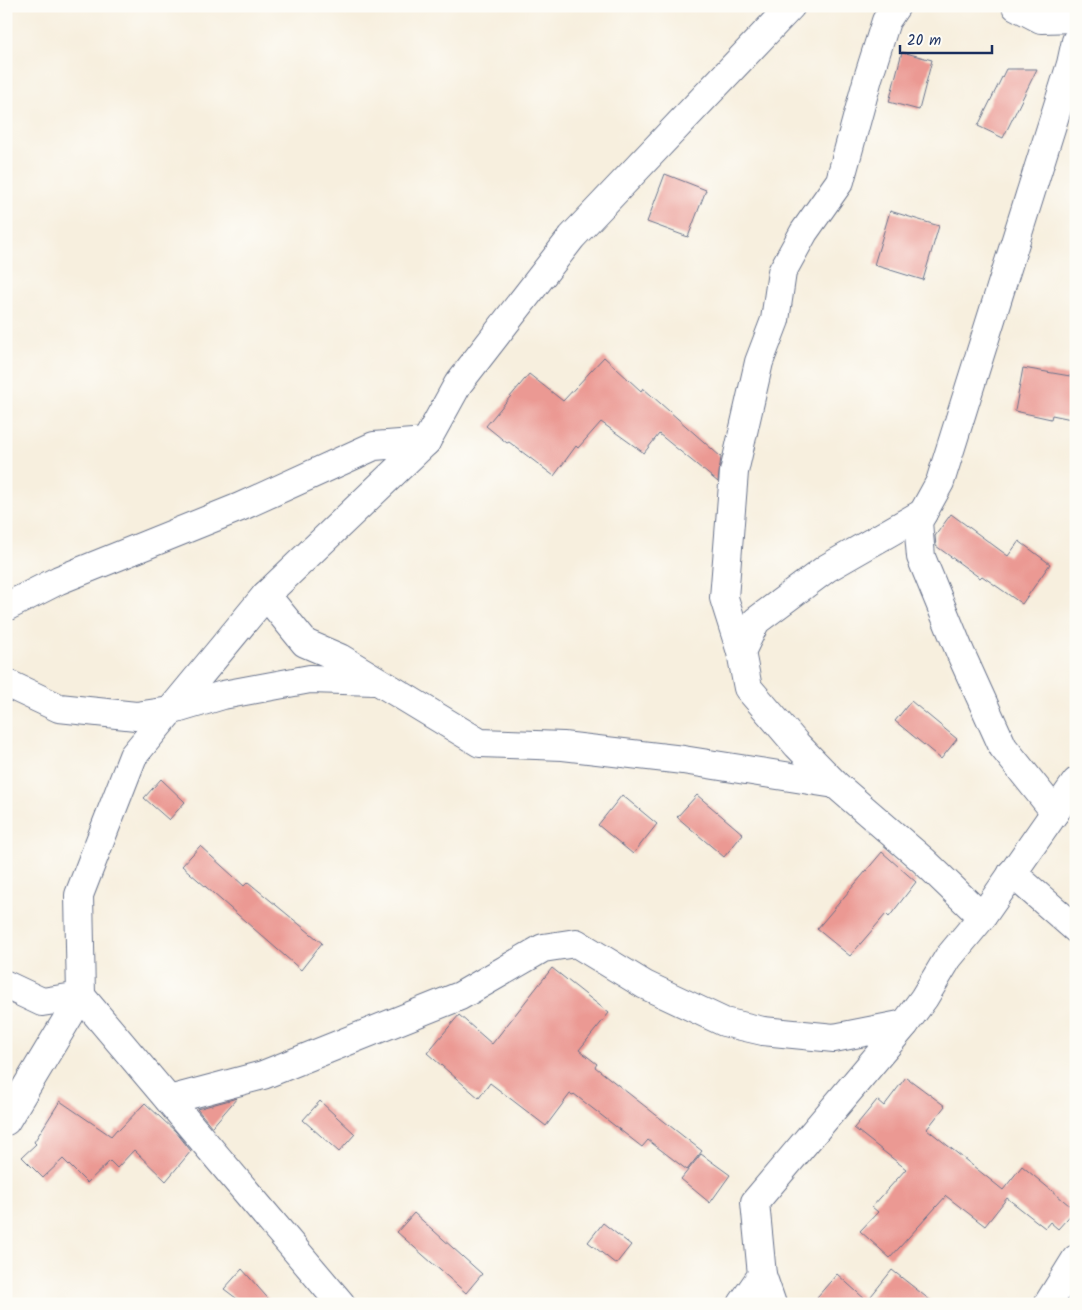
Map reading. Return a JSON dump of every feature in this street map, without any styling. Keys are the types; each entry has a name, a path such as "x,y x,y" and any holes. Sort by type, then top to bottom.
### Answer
{"street":[{"path":"6,1121 80,996 79,895 133,756 266,595 426,442 458,384 572,237 791,6"},
{"path":"1016,6 1040,19 1076,18"},
{"path":"890,7 870,70 840,181 804,232 782,272 775,320 759,362 734,472 724,598 741,652 748,688 797,745 835,784 924,861 982,917"},
{"path":"1055,812 1004,747 960,652 921,557 918,522 940,482 1072,64 1076,41"},
{"path":"6,607 59,580 240,506 374,446 426,442"},
{"path":"741,652 756,622 827,568 923,513"},
{"path":"266,595 305,643 340,658 480,743 591,749 684,760 835,784"},
{"path":"6,684 59,708 136,716 170,711 223,695 310,680 376,681"},
{"path":"772,1304 762,1275 755,1202 905,1024 948,958 982,917 1076,782"},
{"path":"1012,873 1076,929"},
{"path":"169,1100 263,1075 460,996 543,948 576,943 645,985 724,1022 763,1031 834,1038 905,1024"},
{"path":"6,985 42,1002 80,996"},
{"path":"80,996 341,1304"},
{"path":"1048,1304 1076,1259"},
{"path":"742,1304 762,1275"}],"building":[{"path":"902,52 932,60 919,110 889,102"},
{"path":"1006,69 1037,69 1003,138 978,126"},
{"path":"665,174 706,190 688,237 647,222"},
{"path":"890,211 939,226 923,280 874,265"},
{"path":"604,357 641,391 643,388 721,457 718,482 659,434 644,453 601,422 578,448 576,446 554,476 486,426 529,374 563,401"},
{"path":"1023,368 1076,377 1076,420 1052,415 1051,419 1015,411"},
{"path":"951,514 1008,556 1019,541 1050,564 1022,604 982,576 980,578 936,546 935,536"},
{"path":"911,701 957,739 941,759 895,721"},
{"path":"161,779 185,802 169,820 144,798"},
{"path":"622,795 657,824 633,854 598,825"},
{"path":"697,795 743,834 724,857 677,817"},
{"path":"200,846 244,886 248,882 322,943 301,970 182,866"},
{"path":"882,852 916,882 889,917 886,914 850,956 817,929"},
{"path":"552,968 609,1013 579,1050 597,1064 595,1067 702,1151 687,1170 648,1140 642,1147 574,1094 570,1094 546,1126 490,1083 479,1098 427,1053 459,1015 492,1044"},
{"path":"906,1077 945,1106 927,1129 1003,1190 1022,1166 1075,1210 1058,1229 1050,1222 1045,1228 1007,1198 985,1226 946,1196 890,1258 860,1231 878,1212 872,1207 906,1169 854,1128 877,1100 884,1106"},
{"path":"237,1098 212,1127 197,1109"},
{"path":"60,1101 111,1136 145,1103 176,1132 191,1151 166,1181 134,1150 117,1168 110,1161 87,1183 63,1159 43,1178 22,1157 36,1144 34,1142"},
{"path":"320,1101 355,1134 339,1152 303,1120"},
{"path":"701,1154 730,1175 710,1203 681,1179"},
{"path":"414,1213 482,1274 466,1293 397,1232"},
{"path":"603,1223 631,1245 616,1264 588,1242"},
{"path":"242,1269 273,1304 244,1304 224,1289"},
{"path":"892,1270 935,1304 811,1304 837,1274 867,1301"}]}
